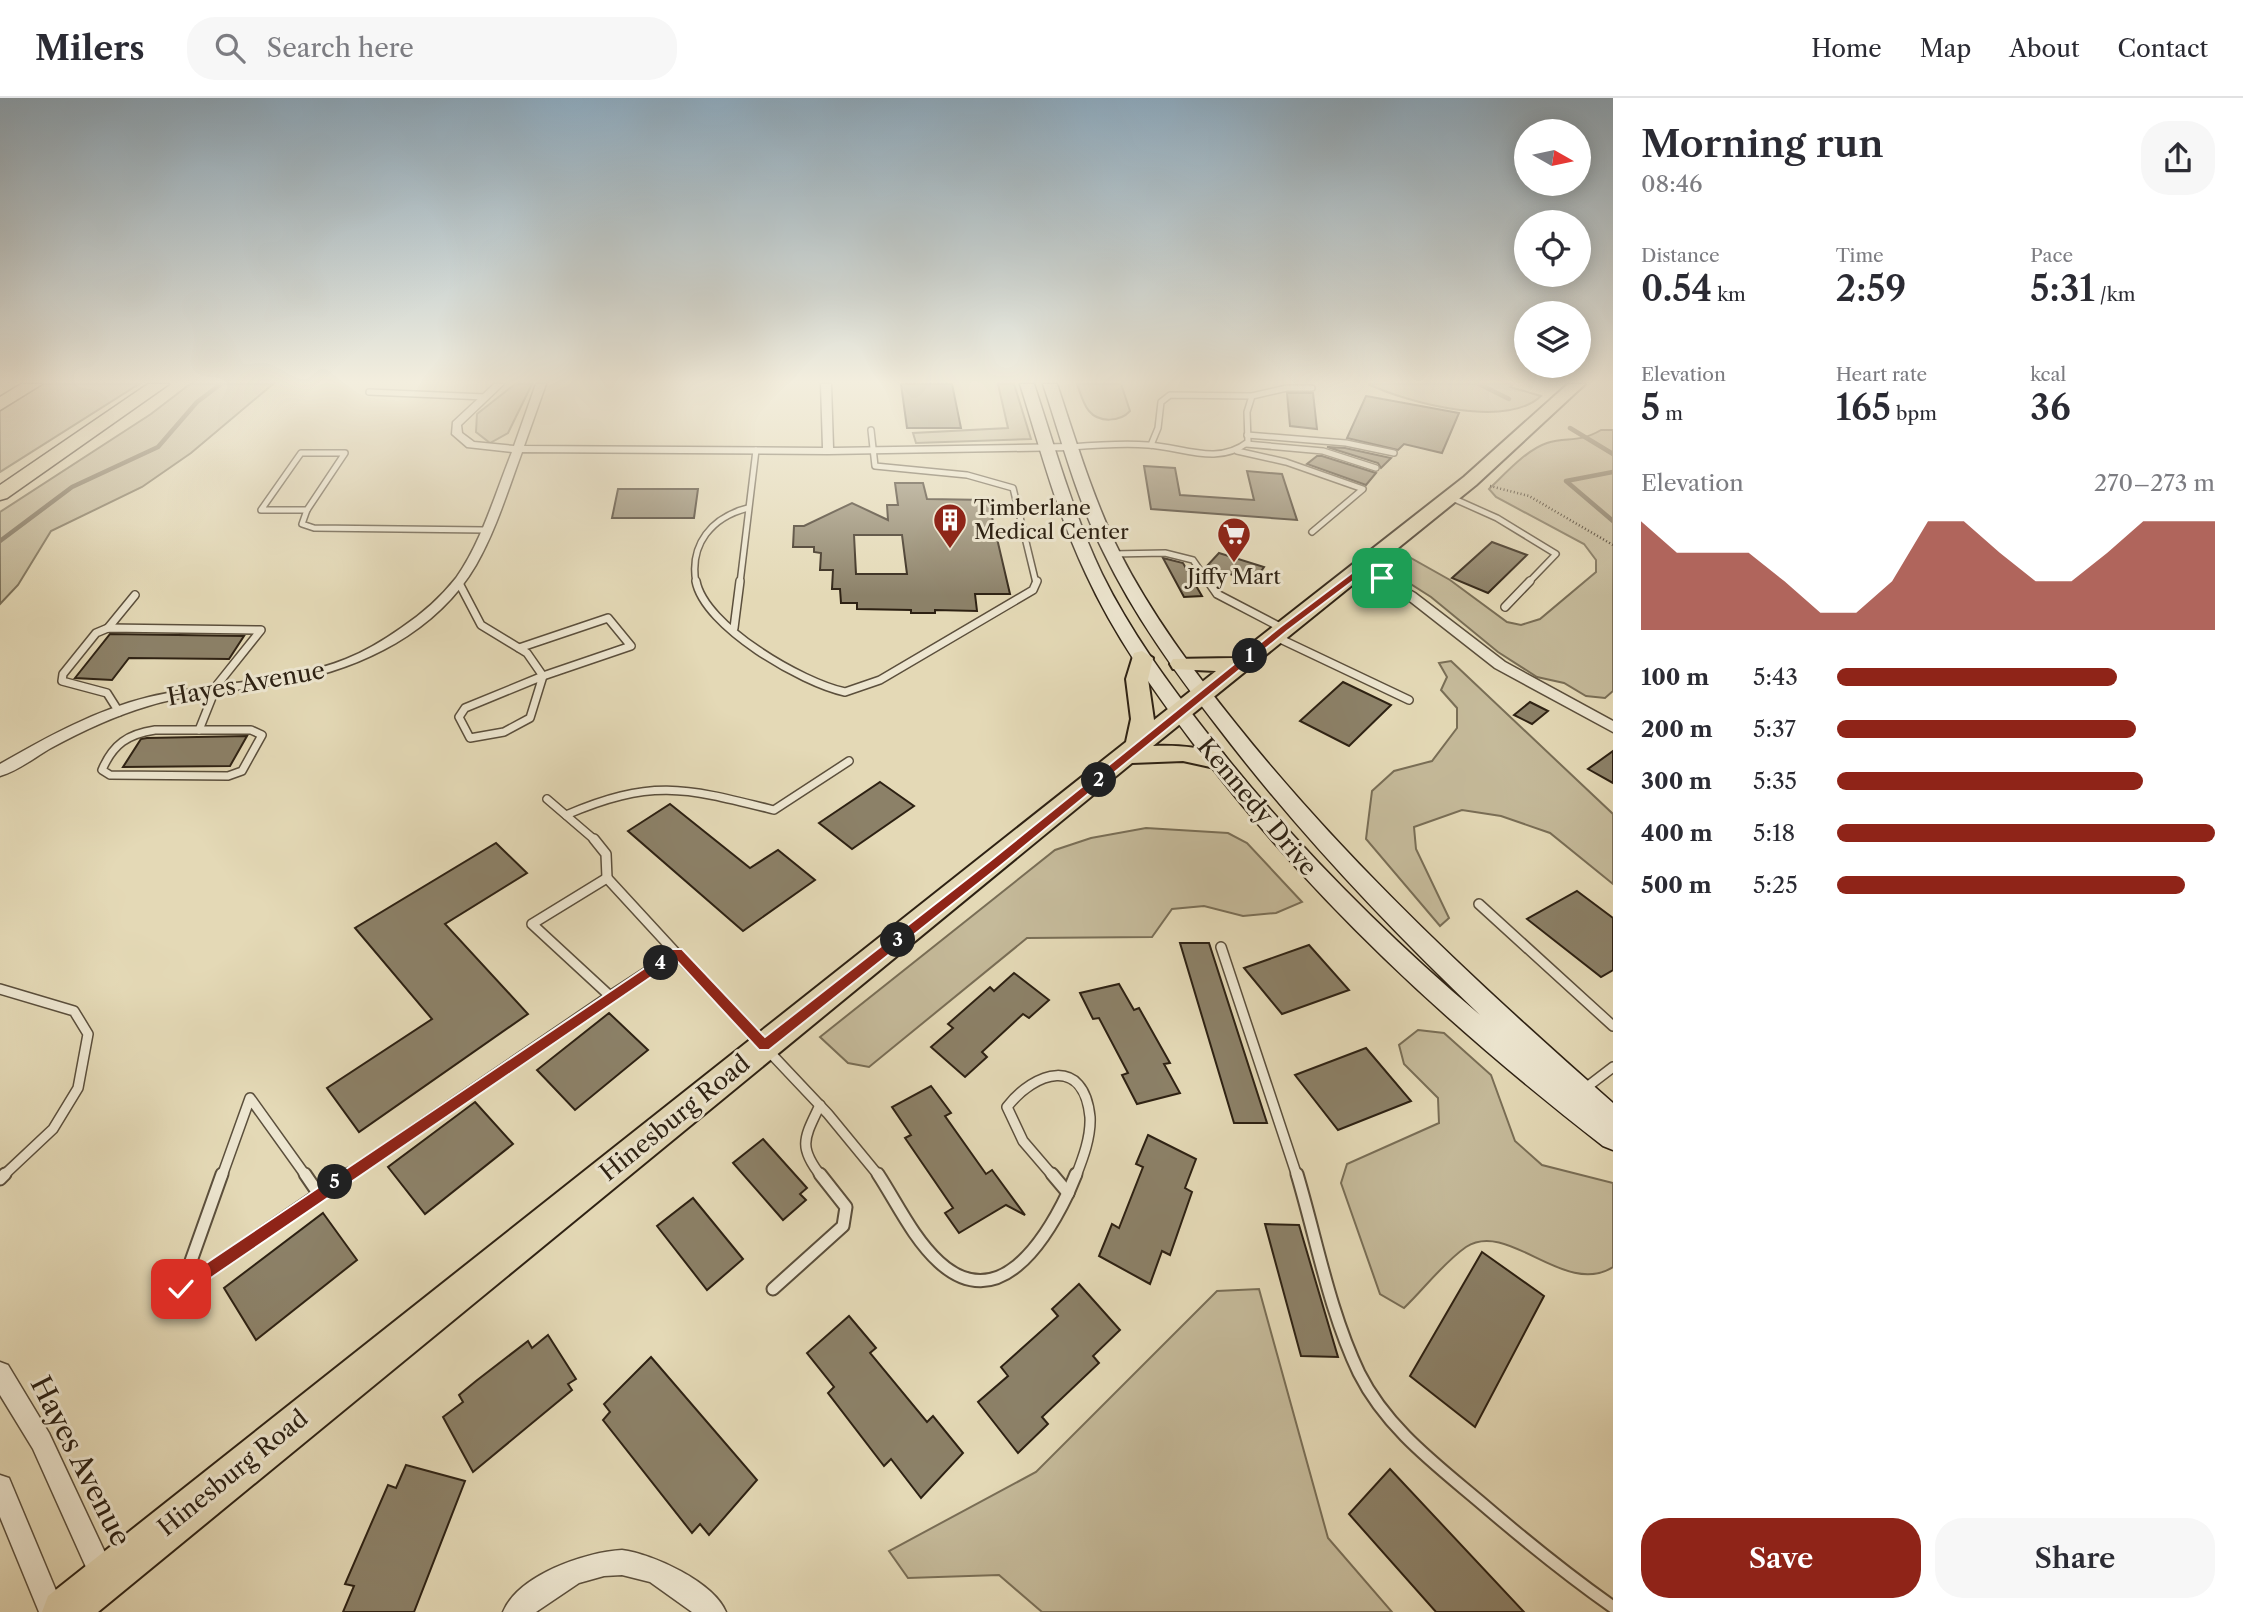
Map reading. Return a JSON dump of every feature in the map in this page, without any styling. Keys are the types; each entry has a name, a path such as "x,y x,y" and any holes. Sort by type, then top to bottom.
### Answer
{"highway":[{"path":"0,494 57,455"}],"main road":[{"name":"Kennedy Drive","path":"1050,455 1065,504 1094,574 1142,658 1215,760 1283,842 1385,948 1548,1089 1613,1137"},
{"name":"Kennedy Drive","path":"1074,455 1095,518 1139,601 1203,694 1275,786 1415,936 1613,1121"},
{"name":"Hinesburg Road","path":"64,1612 1279,632 1364,568 1498,455"},
{"path":"1142,658 1137,678 1143,719 1133,752 1183,753 1215,760"},
{"path":"1181,664 1238,665"}],"street":[{"name":"Hayes Avenue","path":"0,771 119,712 149,701 319,674 354,662 407,631 459,583 485,530 516,455"},
{"path":"1364,568 1411,596 1500,665 1613,727"},
{"name":"Hayes Avenue","path":"0,1373 41,1441 104,1578"},
{"path":"0,1488 52,1612"},
{"path":"516,1612 557,1580 586,1567 612,1563 640,1565 687,1591 713,1612"}],"lane":[{"path":"300,455 261,510 307,510"},
{"path":"344,455 307,510 302,524 314,528 485,530"},
{"path":"734,628 755,455"},
{"path":"748,508 722,517 706,531 695,567 700,598 709,610 816,684 846,692 860,689 912,664 1033,590 1037,581 1013,488 998,482 931,471 875,466 874,455"},
{"path":"1249,455 1307,468 1363,489 1312,532"},
{"path":"1334,455 1376,468"},
{"path":"1450,497 1497,518 1556,554 1505,607"},
{"path":"1112,554 1165,552 1194,560 1219,595 1279,632 1409,701"},
{"path":"459,583 481,625 532,658 543,676 533,715 527,724 483,738 467,736 459,717 465,708 543,676 631,646 608,618 519,648"},
{"path":"108,628 135,595"},
{"path":"119,712 107,693 62,681 63,674 96,633 108,628 261,630 217,685 218,690 200,730"},
{"path":"151,730 200,730 251,730 262,738 246,767 228,776 110,775 102,771 117,743 133,733 151,730"},
{"path":"566,815 618,794 666,789 707,794 774,810 849,761"},
{"path":"547,799 593,836 606,854 607,878 820,1105 873,1167 938,1262 963,1277 992,1279 1008,1274 1039,1242 1068,1193 1087,1150 1090,1120 1087,1101 1077,1082 1058,1074 1047,1074 1023,1086 1007,1107 1008,1114 1015,1129 1068,1193"},
{"path":"607,878 532,924 610,996"},
{"path":"1479,904 1502,930 1590,1001 1613,1026"},
{"path":"1221,947 1279,1116 1342,1328 1358,1369 1375,1399 1399,1430 1435,1463 1569,1577 1613,1607"},
{"path":"318,1193 250,1098 181,1289 318,1193 677,952"},
{"path":"0,989 7,994 39,999 74,1011 88,1034 78,1088 53,1129 0,1179"},
{"path":"1581,1092 1613,1067"},
{"path":"773,1289 843,1226 847,1216 846,1207 806,1157 806,1137 820,1105"}],"path":[{"path":"1484,485 1529,496 1613,545"}],"shaded area":[{"path":"0,455 27,455 0,472"},
{"path":"88,455 189,455 142,487 51,531 18,585 0,604 0,512"},
{"path":"1526,455 1613,455 1613,691 1605,698 1586,696 1564,683 1537,677 1498,652 1431,597 1392,572 1409,557 1450,580 1507,622 1521,625 1540,619 1596,572 1596,560 1584,544 1496,497 1489,489"},
{"path":"1451,661 1613,814 1613,884 1550,833 1501,816 1462,810 1414,827 1416,849 1449,918 1440,926 1366,839 1372,791 1394,771 1432,761 1457,728 1457,708 1441,690 1447,677 1439,663"},
{"path":"1146,828 1228,833 1247,843 1302,902 1276,913 1243,916 1204,906 1172,909 1152,937 1027,938 869,1067 848,1063 820,1037 1055,850 1091,838"},
{"path":"1418,1030 1444,1033 1491,1075 1515,1141 1542,1165 1613,1183 1613,1267 1595,1274 1576,1273 1556,1267 1518,1249 1482,1241 1458,1253 1404,1308 1380,1294 1341,1183 1347,1164 1439,1123 1438,1098 1404,1064 1399,1045"},
{"path":"1259,1289 1328,1538 1392,1612 1042,1612 999,1575 908,1578 889,1551 1036,1472 1217,1291"}],"building":[{"path":"1351,455 1391,458 1381,468 1378,463"},
{"path":"1317,456 1376,473 1366,485 1307,464"},
{"path":"1144,466 1175,468 1180,495 1254,500 1247,471 1282,474 1297,520 1151,509"},
{"name":"Timberlane Medical Center","path":"895,483 923,483 927,499 988,500 1010,594 975,594 977,611 935,610 935,613 911,613 911,610 857,609 857,603 841,603 840,589 832,589 833,570 820,570 821,553 814,552 814,547 793,547 794,526 804,526 852,503 888,520 887,505 898,505","holes":["854,535 902,535 907,574 856,574"]},
{"path":"618,489 698,489 694,518 612,518"},
{"path":"1492,542 1527,555 1488,593 1452,578"},
{"name":"Jiffy Mart","path":"1219,553 1264,567 1254,581 1223,572 1209,574 1205,568"},
{"path":"1163,558 1183,563 1202,596 1184,597"},
{"path":"110,634 244,636 229,659 129,658 112,680 75,678"},
{"path":"1343,682 1391,705 1349,746 1300,721"},
{"path":"1530,702 1548,711 1532,724 1514,715"},
{"path":"247,736 230,766 123,767 141,739"},
{"path":"1613,751 1613,783 1588,769"},
{"path":"880,782 914,806 852,849 819,823"},
{"path":"670,804 750,868 778,850 815,880 743,931 628,831"},
{"path":"496,843 527,873 445,924 528,1014 359,1132 327,1088 432,1019 355,928"},
{"path":"1577,891 1613,918 1613,970 1601,977 1527,919"},
{"path":"1180,943 1209,943 1267,1123 1234,1123"},
{"path":"1309,945 1349,990 1282,1014 1244,968"},
{"path":"1014,973 1049,1000 1029,1018 1023,1014 982,1052 987,1057 965,1077 931,1047 953,1028 948,1024 990,987 994,991"},
{"path":"1119,984 1134,1010 1139,1008 1170,1063 1164,1064 1180,1093 1137,1104 1122,1075 1128,1073 1099,1018 1093,1019 1080,993"},
{"path":"609,1013 648,1050 575,1110 537,1070"},
{"path":"1366,1048 1411,1101 1338,1130 1295,1075"},
{"path":"931,1086 951,1113 945,1116 986,1174 992,1170 1025,1215 1006,1205 959,1233 945,1213 953,1208 905,1138 911,1135 892,1107"},
{"path":"475,1102 513,1144 425,1214 388,1167"},
{"path":"1148,1135 1196,1159 1185,1188 1192,1192 1170,1255 1162,1251 1150,1284 1099,1256 1112,1224 1119,1228 1143,1167 1136,1164"},
{"path":"763,1139 807,1188 800,1194 806,1200 783,1220 733,1163"},
{"path":"693,1198 743,1259 707,1290 657,1226"},
{"path":"323,1213 357,1260 256,1340 224,1288"},
{"path":"1265,1224 1299,1225 1338,1357 1301,1356"},
{"path":"1482,1252 1544,1296 1475,1427 1410,1376"},
{"path":"1079,1284 1120,1330 1093,1356 1099,1363 1042,1417 1048,1424 1018,1453 978,1402 1008,1376 1001,1367 1058,1316 1052,1309"},
{"path":"849,1316 876,1348 870,1353 927,1422 933,1416 963,1453 921,1498 891,1459 884,1466 828,1393 834,1387 807,1353"},
{"path":"548,1335 576,1379 568,1384 572,1390 473,1472 443,1417 463,1402 459,1395 476,1381 528,1341 532,1348"},
{"path":"651,1357 757,1480 709,1535 700,1524 692,1533 603,1420 610,1412 604,1404"},
{"path":"406,1465 465,1481 414,1612 343,1612 354,1586 345,1584 388,1485 396,1488"},
{"path":"1390,1469 1524,1612 1436,1612 1349,1514"}],"waterway":[{"path":"0,541 72,487 142,455"},
{"path":"1613,472 1566,481 1613,521"}],"place":[{"name":"Timberlane Medical Center","path":"950,550"},
{"name":"Jiffy Mart","path":"1234,564"}],"route":[{"path":"181,1289 318,1193 677,952 764,1046 995,864 1284,629 1364,568 1382,578"}]}
